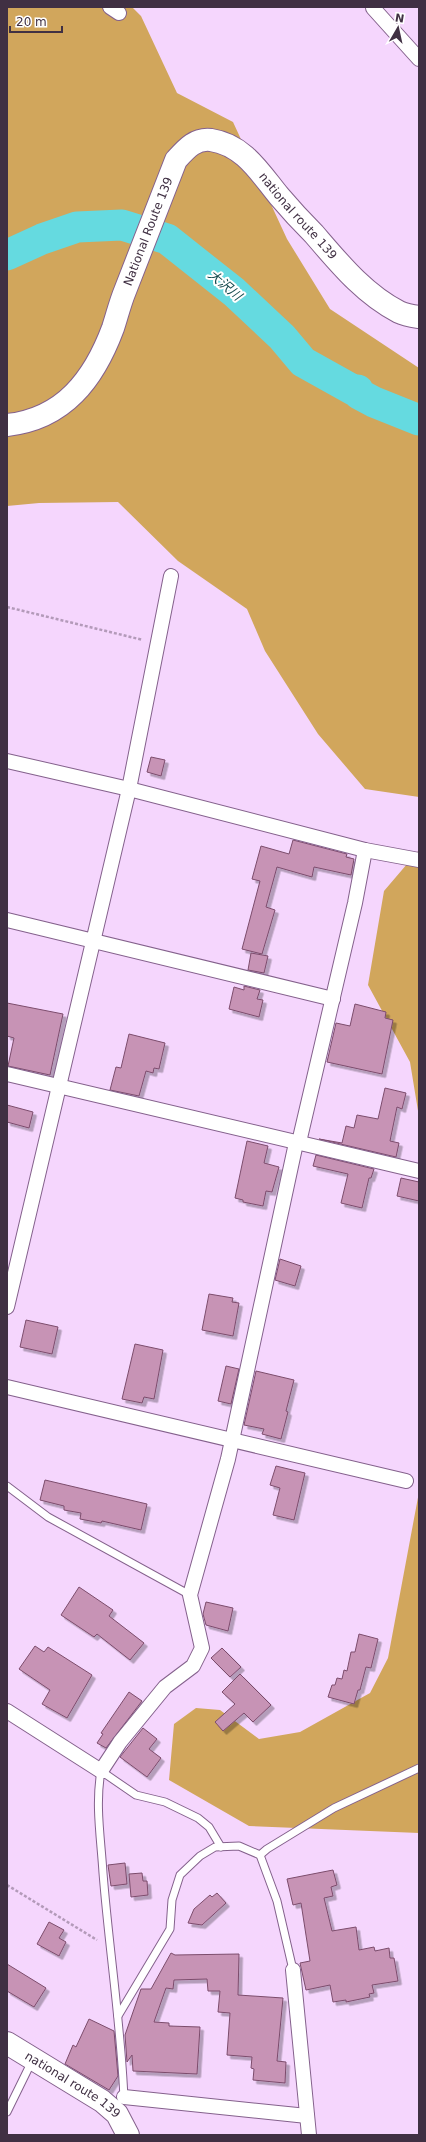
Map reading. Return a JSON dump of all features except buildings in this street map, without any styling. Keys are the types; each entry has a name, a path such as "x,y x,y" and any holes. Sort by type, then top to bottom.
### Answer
{"highway":[{"name":"national route 139","path":"176,160 191,143 209,140 224,144 239,153 256,165 279,196 363,287 400,313 419,317"},
{"name":"National Route 139","path":"7,425 32,420 52,411 82,387 93,372 113,328 120,303 176,160"},
{"name":"national route 139","path":"7,2043 85,2090 120,2105 128,2135"}],"street":[{"path":"374,7 373,8 419,59"},
{"path":"7,1307 129,789 171,576"},
{"path":"7,760 129,789 365,850 419,860"},
{"path":"7,1711 101,1771 120,1742 165,1687 193,1666 202,1648 190,1595 231,1440 296,1143 300,1138 333,999 355,903 365,850"},
{"path":"7,920 333,999"},
{"path":"7,1074 419,1172"},
{"path":"7,1387 406,1481"},
{"path":"294,1970 309,2135"},
{"path":"120,2105 307,2116"}],"lane":[{"path":"7,1486 48,1517 190,1595"},
{"path":"260,1855 267,1849 334,1808 419,1768"},
{"path":"120,2105 118,2016 97,1794 101,1771 136,1795 165,1802 198,1818 209,1827 221,1846"},
{"path":"118,2016 170,1929 172,1900 180,1875 200,1856 215,1847 239,1846 260,1855 276,1901 294,1970"},
{"path":"7,2112 33,2059"}],"path":[{"path":"7,607 157,644"},
{"path":"7,1885 111,1948"}],"shaded area":[{"path":"7,7 132,7 141,16 177,93 233,122 287,239 330,309 419,368 419,797 365,789 318,734 265,651 247,609 178,561 118,502 39,503 7,506"},
{"path":"419,850 419,1117 410,1062 368,985 384,891"},
{"path":"419,1492 419,1833 249,1826 169,1780 174,1724 196,1708 220,1710 259,1739 300,1732 370,1693 388,1658"}],"waterway":[{"name":"大沢川","path":"7,255 42,239 77,227 122,225 167,239 234,292 282,337 303,362 355,391 358,390 359,394 374,402 419,420"}]}
